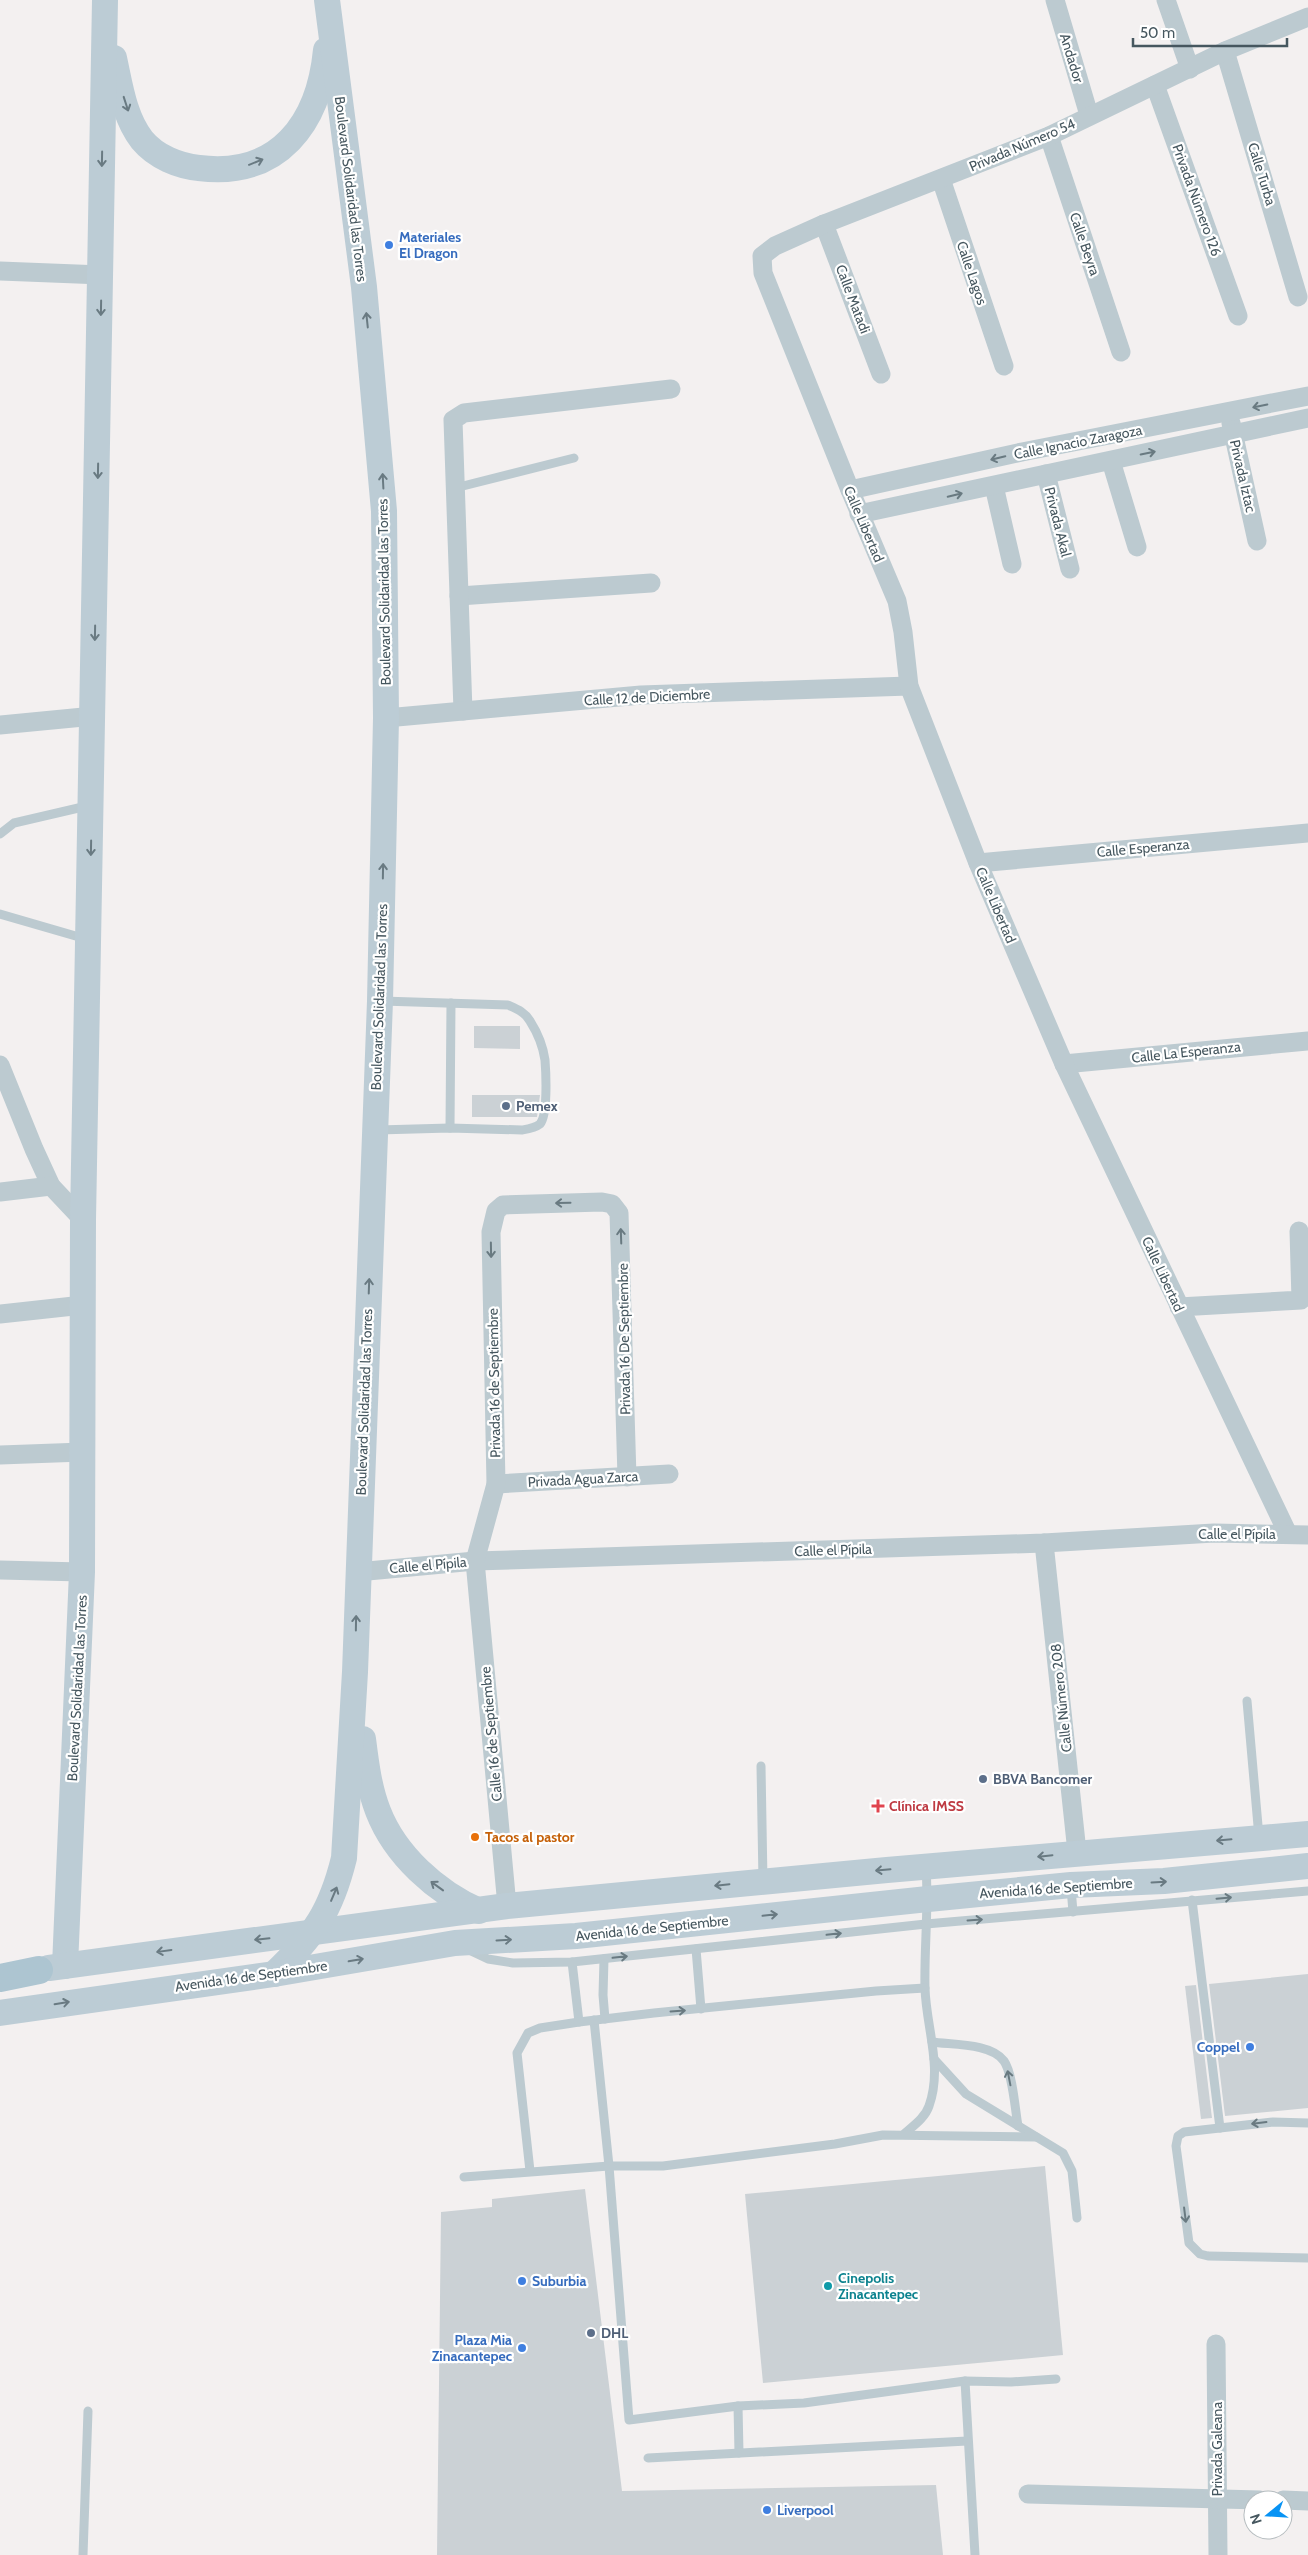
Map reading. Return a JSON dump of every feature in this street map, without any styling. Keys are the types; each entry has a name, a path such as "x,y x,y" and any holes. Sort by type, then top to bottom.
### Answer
{"main road":[{"path":"105,12 128,111 143,141 158,154 185,166 219,170 249,165 268,157 291,140 305,123 324,65 328,8"},
{"name":"Boulevard Solidaridad las Torres","path":"274,1974 293,1956 324,1918 338,1884 344,1858 355,1672 357,1572 380,1001 386,718 384,511 381,452 362,275 328,8"},
{"name":"Boulevard Solidaridad las Torres","path":"65,1966 82,1572 83,1220 90,940 105,12"},
{"path":"355,1672 366,1764 378,1812 397,1844 425,1877 464,1904 479,1911"},
{"path":"0,1978 38,1970 212,1944 311,1934 507,1906 1077,1852 1308,1834"},
{"name":"Avenida 16 de Septiembre","path":"0,2013 274,1974 456,1943 927,1911 1070,1885 1164,1881 1308,1866"},
{"path":"0,1969 38,1970"}],"street":[{"name":"Andador","path":"1055,0 1089,115"},
{"path":"1166,0 1190,69"},
{"name":"Privada Número 54","path":"762,256 775,246 824,224 1049,136 1089,115 1225,52 1308,17"},
{"name":"Calle Turba","path":"1225,52 1298,297"},
{"name":"Privada Número 126","path":"1155,85 1238,316"},
{"name":"Calle Beyra","path":"1049,136 1121,352"},
{"name":"Calle Lagos","path":"941,179 1004,366"},
{"name":"Calle Matadi","path":"824,224 881,374"},
{"name":"Calle Libertad","path":"762,256 763,272 850,490 897,601 903,632 909,686 978,863 1064,1064 1288,1534"},
{"path":"0,271 101,267"},
{"path":"463,711 453,420 464,412 671,389"},
{"name":"Calle Ignacio Zaragoza","path":"850,490 1022,452 1308,396"},
{"name":"Privada Iztac","path":"1228,412 1257,541"},
{"name":"Calle Ignacio Zaragoza","path":"860,514 924,502 1308,418"},
{"path":"1112,460 1137,546"},
{"name":"Privada Akal","path":"1046,474 1070,569"},
{"path":"918,476 924,502"},
{"path":"994,486 1012,564"},
{"path":"459,596 651,583"},
{"name":"Calle 12 de Diciembre","path":"386,718 641,695 909,686"},
{"path":"0,725 94,716"},
{"name":"Calle Esperanza","path":"978,863 1308,833"},
{"name":"Calle La Esperanza","path":"1064,1064 1308,1041"},
{"path":"0,1065 8,1110 51,1186 83,1220"},
{"path":"0,1192 51,1186"},
{"name":"Privada 16 De Septiembre","path":"503,1205 512,1203 612,1204 619,1213 621,1228 627,1477"},
{"name":"Privada 16 de Septiembre","path":"474,1561 496,1484 491,1232 496,1212 503,1205"},
{"path":"1179,1307 1301,1300 1298,1231"},
{"path":"0,1314 83,1305"},
{"path":"0,1455 83,1452"},
{"name":"Privada Agua Zarca","path":"496,1484 669,1474"},
{"name":"Calle el Pípila","path":"357,1572 474,1561 1044,1543 1214,1533 1308,1536"},
{"name":"Calle Número 208","path":"1044,1543 1077,1852"},
{"name":"Calle 16 de Septiembre","path":"474,1561 507,1906"},
{"path":"0,1570 82,1572"},
{"name":"Privada Galeana","path":"1216,2344 1218,2555"},
{"path":"1028,2494 1243,2500"},
{"path":"1293,2500 1308,2501"}],"lane":[{"path":"455,488 574,458"},
{"path":"0,834 14,823 92,805"},
{"path":"0,914 90,940"},
{"path":"375,1130 450,1128 530,1129 540,1123 545,1113 545,1060 539,1037 529,1019 522,1012 508,1006 380,1001"},
{"path":"450,1128 451,1003"},
{"path":"1247,1701 1259,1837"},
{"path":"761,1766 763,1881"},
{"path":"904,2134 924,2116 929,2106 934,2086 934,2059 925,1988 926,1867"},
{"path":"1070,1885 1073,1912"},
{"path":"456,1943 488,1959 512,1963 572,1962 696,1949 927,1911 1073,1912 1308,1891"},
{"path":"1192,1900 1220,2128"},
{"path":"696,1949 701,2009"},
{"path":"604,1959 603,1995 605,2020"},
{"path":"572,1962 579,2022"},
{"path":"530,2171 517,2053 528,2033 540,2028 654,2013 876,1990 925,1988"},
{"path":"594,2020 609,2166 629,2420 738,2406 804,2403 965,2382 1056,2380"},
{"path":"932,2042 983,2049 996,2053 1005,2062 1018,2126"},
{"path":"934,2059 966,2094 1063,2153 1072,2171 1077,2218"},
{"path":"1308,2123 1272,2122 1184,2132 1178,2136 1176,2146 1188,2243 1200,2254 1208,2256 1308,2258"},
{"path":"464,2177 609,2166 672,2165 904,2134 1036,2136"},
{"path":"965,2382 974,2555"},
{"path":"738,2406 739,2453"},
{"path":"83,2555 88,2412"},
{"path":"648,2458 967,2441"}],"building":[{"path":"474,1026 520,1026 520,1049 474,1048"},
{"name":"Pemex","path":"472,1095 540,1095 537,1117 472,1117"},
{"name":"Coppel","path":"1308,1974 1308,2108 1225,2116 1209,1984"},
{"path":"1196,1985 1212,2118 1201,2119 1185,1986"},
{"path":"1045,2166 1063,2355 763,2383 745,2194"},
{"name":"Plaza Mia Zinacantepec","path":"585,2189 622,2491 936,2485 943,2555 437,2555 441,2212 492,2207 492,2199"}],"place":[{"name":"Materiales El Dragon","path":"389,245"},
{"name":"Pemex","path":"506,1106"},
{"name":"BBVA Bancomer","path":"983,1779"},
{"name":"Clínica IMSS","path":"878,1806"},
{"name":"Tacos al pastor","path":"475,1837"},
{"name":"Coppel","path":"1250,2047"},
{"name":"Suburbia","path":"522,2281"},
{"name":"Cinepolis Zinacantepec","path":"828,2286"},
{"name":"DHL","path":"591,2333"},
{"name":"Plaza Mia Zinacantepec","path":"522,2348"},
{"name":"Liverpool","path":"767,2510"}]}
